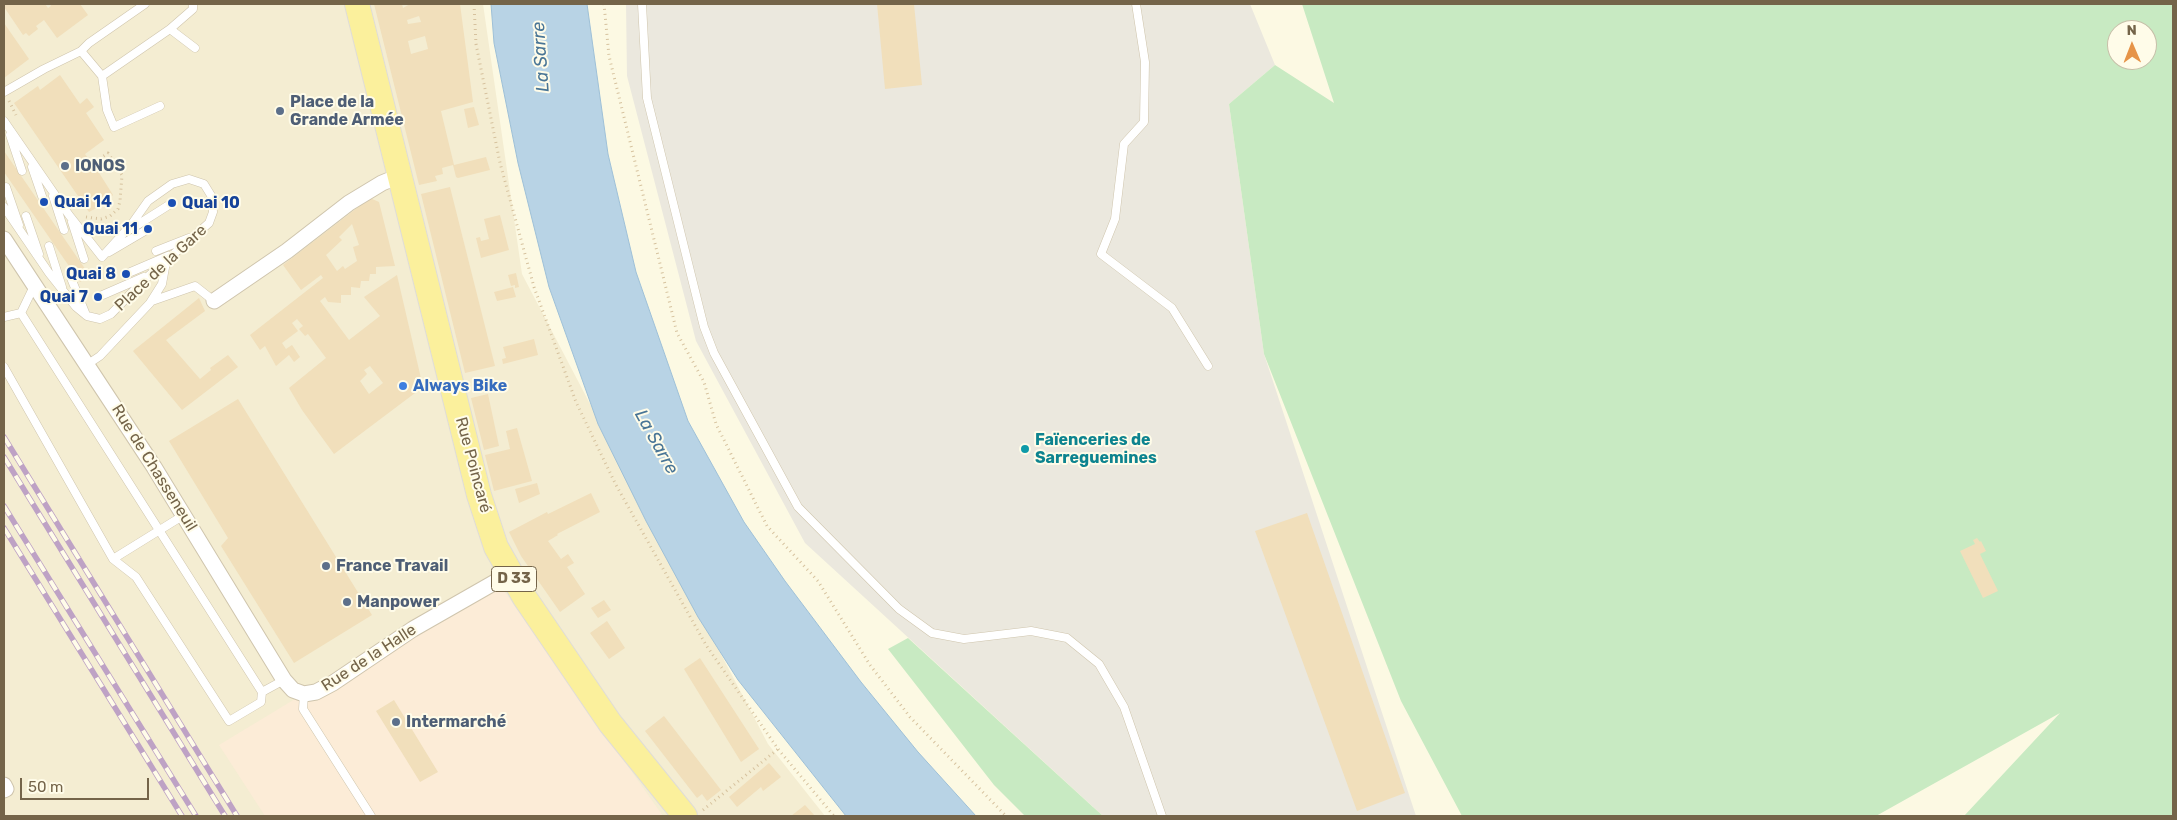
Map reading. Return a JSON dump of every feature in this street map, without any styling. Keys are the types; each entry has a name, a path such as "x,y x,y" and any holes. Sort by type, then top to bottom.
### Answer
{"main road":[{"name":"Rue Poincaré","path":"357,4 479,495 496,546 525,598 610,723 694,813"}],"street":[{"path":"214,301 287,251 349,203 382,183 399,176"},
{"name":"Rue de Chasseneuil","path":"4,239 88,364 184,515 284,680 293,690 304,694"},
{"name":"Rue de la Halle","path":"304,694 316,692 333,683 413,629 511,573"}],"lane":[{"path":"4,92 44,69 81,51 89,43 145,4"},
{"path":"102,76 170,29 193,9 193,4"},
{"path":"642,4 647,98 704,327 714,353 798,507 899,608 932,633 964,639 1031,631 1067,638 1099,664 1124,707 1162,816"},
{"path":"1136,4 1145,62 1144,122 1124,144 1115,219 1101,254 1172,308 1208,366"},
{"path":"170,29 195,48"},
{"path":"81,51 102,76 107,110 114,127 160,106"},
{"path":"6,124 69,215 102,257 148,229"},
{"path":"6,124 22,171"},
{"path":"29,158 44,202"},
{"name":"Place de la Gare","path":"87,316 100,319 111,314 151,274 209,224 213,212 212,197 204,184 189,179 172,184 148,201 123,234 102,257"},
{"path":"6,187 22,234"},
{"path":"50,187 64,230"},
{"path":"123,234 172,203"},
{"path":"4,207 41,262 76,308 87,316"},
{"path":"69,215 84,259"},
{"path":"26,216 41,262"},
{"path":"156,251 197,234"},
{"path":"48,246 64,292"},
{"path":"126,274 175,254"},
{"path":"88,364 100,356 151,301 162,284 166,262"},
{"path":"98,297 151,274"},
{"path":"71,278 87,316"},
{"path":"21,313 35,284"},
{"path":"151,301 195,286 214,301"},
{"path":"4,317 21,313"},
{"path":"4,367 113,559 136,577 229,721 260,702 262,692 21,313"},
{"path":"113,559 184,515"},
{"path":"262,692 284,680"},
{"path":"304,694 303,709 371,816"}],"path":[{"path":"474,4 476,44 500,164 534,286 576,402 616,486 706,645 778,749 834,816"},
{"path":"10,105 21,122"},
{"path":"82,214 86,217 101,219 110,216 118,209 120,201 122,175 108,153 93,162"},
{"path":"694,813 778,749"}],"shaded area":[{"path":"4,4 483,4 522,274 768,744 825,816 4,816"},
{"name":"Faïenceries de Sarreguemines","path":"626,4 1250,4 1275,65 1229,104 1264,354 1416,816 1103,816 805,543 696,341 627,76"},
{"path":"495,578 663,816 265,816 219,745"}],"green space":[{"path":"1302,4 2173,4 2173,816 1964,816 2060,713 1876,816 1462,816 1401,701 1264,354 1229,104 1275,65 1334,103"},
{"path":"908,638 1103,816 1025,816 994,785 888,649"}],"water":[{"name":"La Sarre","path":"491,4 587,4 608,154 636,272 688,421 744,522 785,581 861,682 918,752 976,816 846,816 738,680 698,617 646,521 598,424 549,287 518,163 494,43"}],"building":[{"path":"4,4 45,4 48,8 51,6 50,4 80,4 88,15 57,38 44,20 36,26 38,29 29,36 26,33 23,35 4,7"},
{"path":"374,4 402,4 403,8 410,4 460,4 473,102 441,111 454,165 486,157 490,170 458,178 456,177 453,165 442,168 443,174 435,176 437,181 419,185","holes":["419,16 421,22 408,24 407,20","425,36 428,49 411,54 408,41"]},
{"path":"877,4 914,4 922,85 885,89"},
{"path":"4,23 29,59 4,78"},
{"path":"60,75 80,104 87,98 94,107 86,113 104,140 85,154 89,157 113,195 102,205 89,212 14,103 38,86 40,90"},
{"path":"474,107 479,125 468,128 464,109"},
{"path":"4,151 90,276 80,282 4,172"},
{"path":"450,187 495,366 465,373 421,194"},
{"path":"370,198 379,202 395,266 376,267 376,274 370,274 369,281 361,281 360,288 351,287 351,295 341,295 341,303 328,302 325,297 320,301 349,340 380,316 364,297 397,275 423,387 334,454 302,410 289,388 326,358 308,334 305,336 299,329 303,326 297,319 292,323 298,331 282,343 286,349 292,345 300,357 294,362 289,355 276,366 265,346 260,350 250,335 323,278 321,275 301,290 283,265","holes":["352,224 359,245 353,247 357,261 345,269 343,266 337,271 326,255 342,240 339,237","370,366 383,383 369,394 360,381 367,374 364,370"]},
{"path":"500,215 509,250 481,258 476,238 480,237 481,241 489,239 484,219"},
{"path":"516,273 519,287 515,288 515,285 511,286 508,275"},
{"path":"513,287 516,297 497,301 494,292"},
{"path":"199,298 205,311 166,340 200,379 211,370 210,368 228,355 238,367 182,410 133,351"},
{"path":"534,339 538,355 503,364 502,359 506,358 503,347"},
{"path":"488,394 499,446 484,450 471,398"},
{"path":"238,399 372,615 294,663 221,546 228,538 169,441"},
{"path":"517,428 532,481 494,491 485,455 510,449 506,431"},
{"path":"537,483 540,494 519,503 515,489"},
{"path":"591,493 600,512 557,534 548,541 561,559 568,554 574,563 567,567 585,594 560,612 521,556 509,532 547,512 548,514"},
{"path":"1307,513 1405,793 1357,811 1255,531"},
{"path":"1977,538 1981,541 1986,551 1980,554 1998,591 1983,598 1960,551 1975,544 1973,540"},
{"path":"604,600 611,610 598,618 591,608"},
{"path":"607,621 625,648 609,659 590,633"},
{"path":"700,658 759,749 741,762 684,669"},
{"path":"394,700 438,772 420,782 376,711"},
{"path":"664,716 721,790 707,801 702,794 697,798 645,731"},
{"path":"769,763 781,777 763,791 761,787 737,807 729,797"},
{"path":"805,805 815,816 791,816"}],"railway":[{"path":"4,437 237,816"},
{"path":"4,457 225,816"},
{"path":"4,506 196,816"},
{"path":"4,528 182,816"}],"place":[{"name":"Place de la Grande Armée","path":"280,111"},
{"name":"IONOS","path":"65,166"},
{"name":"Quai 14","path":"44,202"},
{"name":"Quai 10","path":"172,203"},
{"name":"Quai 11","path":"148,229"},
{"name":"Quai 8","path":"126,274"},
{"name":"Quai 7","path":"98,297"},
{"name":"Always Bike","path":"403,386"},
{"name":"Faïenceries de Sarreguemines","path":"1025,449"},
{"name":"France Travail","path":"326,566"},
{"name":"Manpower","path":"347,602"},
{"name":"Intermarché","path":"396,722"}]}
